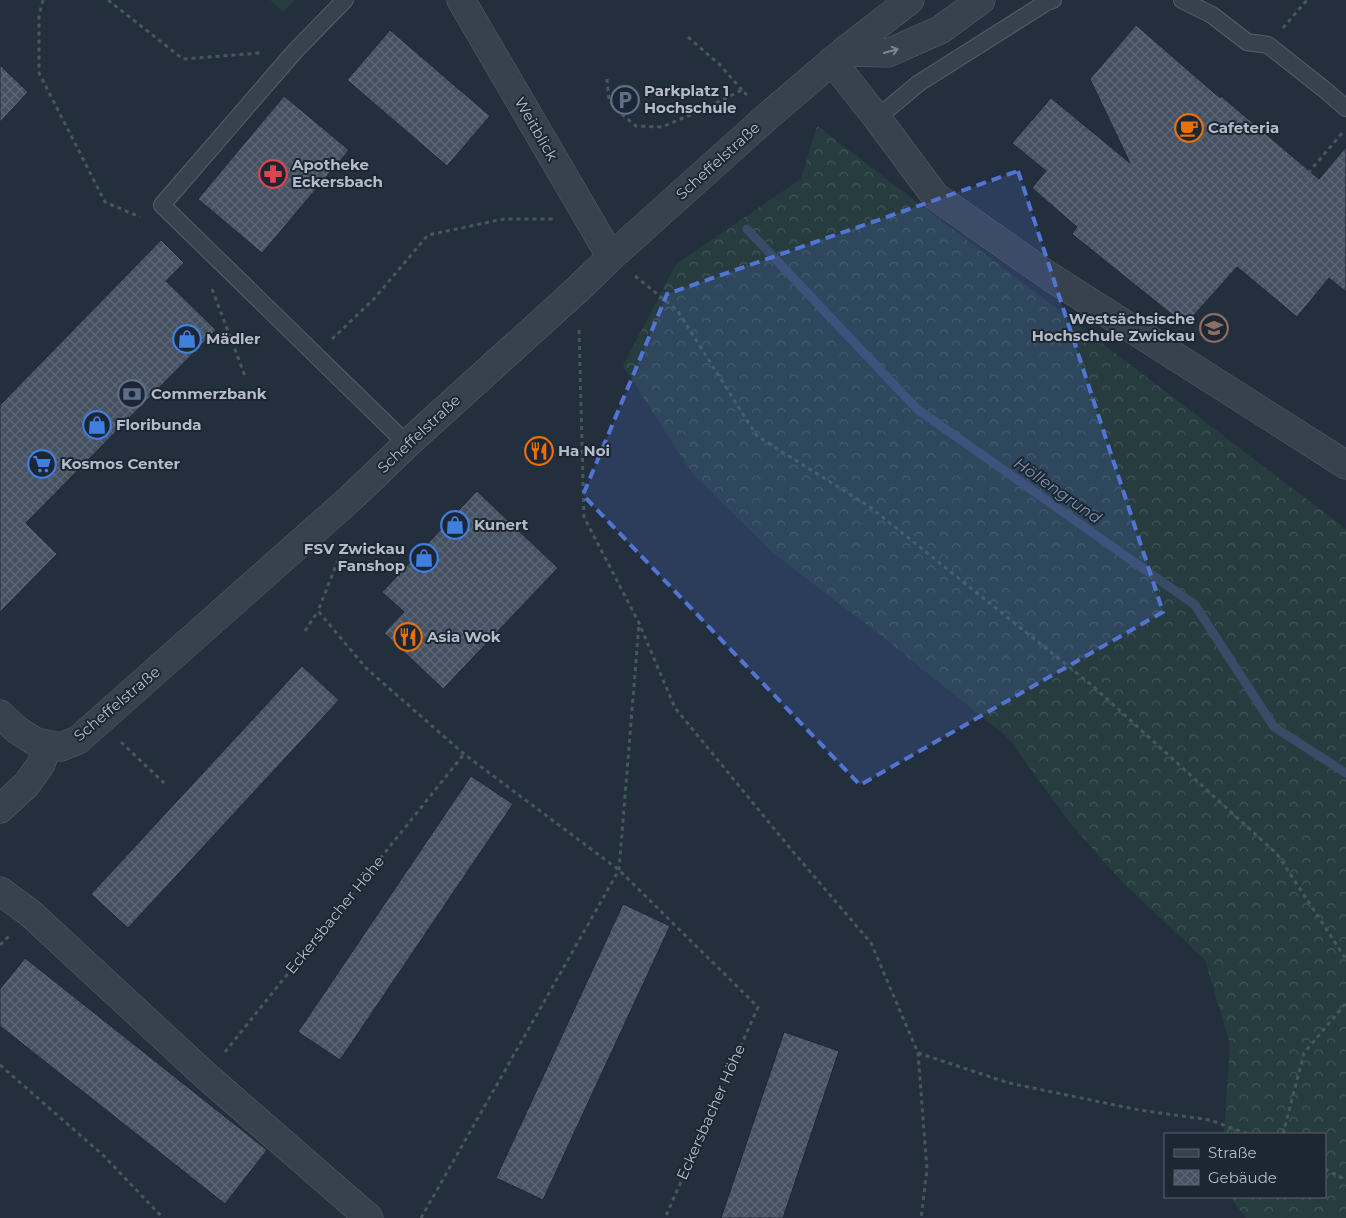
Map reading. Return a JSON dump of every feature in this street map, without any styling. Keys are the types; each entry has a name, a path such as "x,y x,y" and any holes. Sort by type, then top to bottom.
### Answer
{"street":[{"name":"Weitblick","path":"461,0 611,257"},
{"name":"Scheffelstraße","path":"48,745 61,747 78,740 99,722 352,498 407,444 768,116 838,56 910,0"},
{"path":"981,0 940,30 888,53 838,56 877,118 935,196 1049,276 1346,465"},
{"path":"0,714 16,730 36,742 48,745 41,764 27,784 0,809"},
{"path":"0,891 30,913 206,1075 369,1218"}],"lane":[{"path":"345,0 296,50 162,205 407,444"},
{"path":"877,118 920,83 1046,2 1053,0"},
{"path":"1182,0 1212,15 1247,42 1268,45 1346,108"}],"path":[{"path":"43,0 38,15 39,73 105,202 141,218"},
{"path":"108,0 183,58 296,50"},
{"path":"1268,45 1307,0"},
{"path":"688,37 720,65 768,116"},
{"path":"607,79 609,100 620,113 636,126 662,127 742,90"},
{"path":"1303,179 1346,129"},
{"path":"315,355 374,300 428,234 504,219 589,219"},
{"path":"611,257 677,310 757,436 870,507 1094,687 1277,854 1346,959"},
{"path":"209,281 245,376"},
{"path":"578,289 584,517 640,623 675,708 795,854 872,943 918,1053 927,1170 921,1218"},
{"path":"306,631 318,611 345,545 324,522"},
{"path":"318,611 366,668 464,754 619,870"},
{"path":"421,1218 619,870 640,623"},
{"path":"99,722 164,783"},
{"name":"Eckersbacher Höhe","path":"206,1075 464,754"},
{"name":"Eckersbacher Höhe","path":"619,870 758,1007 665,1218"},
{"path":"1283,1133 1304,1053 1346,1003"},
{"path":"918,1053 1009,1083 1139,1110 1210,1120 1245,1133"},
{"path":"0,1065 104,1156 163,1218"},
{"path":"1326,1170 1346,1180"}],"highlighted area":[{"path":"1018,171 1163,612 860,785 583,495 667,294"}],"green space":[{"path":"270,0 295,0 283,12"},
{"path":"817,126 1346,529 1346,1218 1246,1218 1231,1198 1326,1198 1326,1133 1224,1133 1230,1044 1205,960 1123,883 1070,823 1008,738 879,634 773,553 692,473 623,366 676,264 801,179"}],"building":[{"path":"1136,25 1220,98 1221,96 1319,179 1346,147 1346,292 1329,278 1297,317 1237,267 1185,325 1072,234 1077,227 1032,188 1046,171 1012,143 1051,98 1130,163 1090,79"},
{"path":"390,30 490,116 447,166 347,80"},
{"path":"0,65 28,92 0,122"},
{"name":"Apotheke Eckersbach","path":"284,96 349,150 262,253 198,199"},
{"name":"Kosmos Center","path":"161,240 184,263 166,281 216,330 26,523 57,554 0,612 0,405"},
{"path":"477,491 558,568 443,689 384,633 404,612 382,592"},
{"path":"302,666 339,700 128,928 91,894"},
{"path":"471,776 513,804 340,1060 298,1032"},
{"path":"623,904 670,926 543,1200 496,1178"},
{"path":"25,958 267,1150 225,1204 0,1026 0,989"},
{"path":"784,1032 839,1051 783,1218 721,1218"}],"waterway":[{"name":"Höllengrund","path":"747,229 917,409 1195,605 1274,727 1346,773"}],"place":[{"name":"Parkplatz 1 Hochschule","path":"625,100"},
{"name":"Cafeteria","path":"1189,128"},
{"name":"Apotheke Eckersbach","path":"273,174"},
{"name":"Westsächsische Hochschule Zwickau","path":"1214,328"},
{"name":"Mädler","path":"187,339"},
{"name":"Commerzbank","path":"132,394"},
{"name":"Floribunda","path":"97,425"},
{"name":"Ha Noi","path":"539,451"},
{"name":"Kosmos Center","path":"42,464"},
{"name":"Kunert","path":"455,525"},
{"name":"FSV Zwickau Fanshop","path":"424,558"},
{"name":"Asia Wok","path":"408,637"}]}
